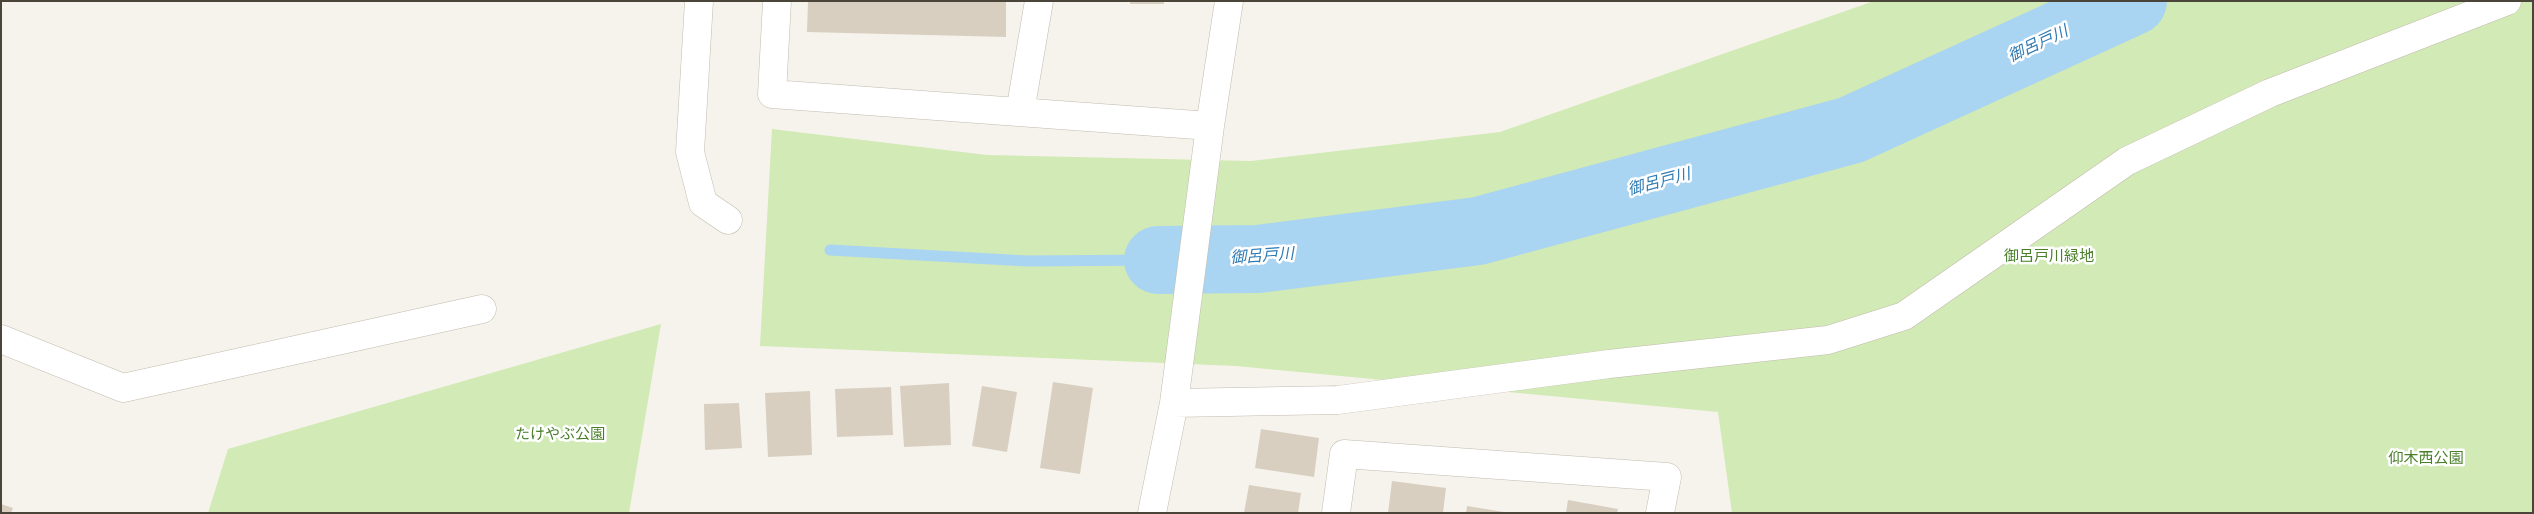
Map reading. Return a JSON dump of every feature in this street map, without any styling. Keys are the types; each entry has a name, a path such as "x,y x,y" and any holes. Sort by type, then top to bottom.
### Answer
{"street":[{"path":"699,1 690,152 703,203 728,220"},
{"path":"777,1 772,94 1210,126"},
{"path":"1020,112 1039,1"},
{"path":"1152,513 1174,404 1210,126 1229,1"},
{"path":"1174,404 1338,400 1610,364 1828,340 1904,316 2127,161 2270,93 2507,1"},
{"path":"1,339 123,388 482,309"},
{"path":"1336,513 1344,454 1667,477 1660,513"}],"green space":[{"name":"御呂戸川緑地","path":"1874,1 2533,1 2533,513 1732,513 1718,412 1236,366 760,346 772,129 987,155 1251,161 1500,132"},
{"name":"たけやぶ公園","path":"661,324 629,513 208,513 228,449"}],"building":[{"path":"808,1 1006,1 1006,37 807,32"},
{"path":"1130,1 1164,1 1164,4 1130,4"},
{"path":"1053,382 1093,388 1080,474 1040,468"},
{"path":"949,383 951,445 904,447 900,386"},
{"path":"982,386 1017,392 1007,452 972,446"},
{"path":"891,387 893,435 837,437 835,389"},
{"path":"810,391 812,455 768,457 765,393"},
{"path":"739,403 742,448 705,450 704,404"},
{"path":"1261,429 1319,438 1314,477 1255,468"},
{"path":"1392,481 1446,488 1443,513 1388,513"},
{"path":"1249,485 1301,493 1298,513 1244,513"},
{"path":"1568,500 1618,509 1617,513 1566,513"},
{"path":"1,504 13,508 11,513 1,513"},
{"path":"1467,506 1504,512 1504,513 1466,513"}],"waterway":[{"name":"御呂戸川","path":"1158,260 1258,259 1478,231 1851,130 2133,1"},
{"path":"830,250 1027,261 1158,260"}],"park label":[{"name":"仰木西公園","path":"2426,458"}]}
